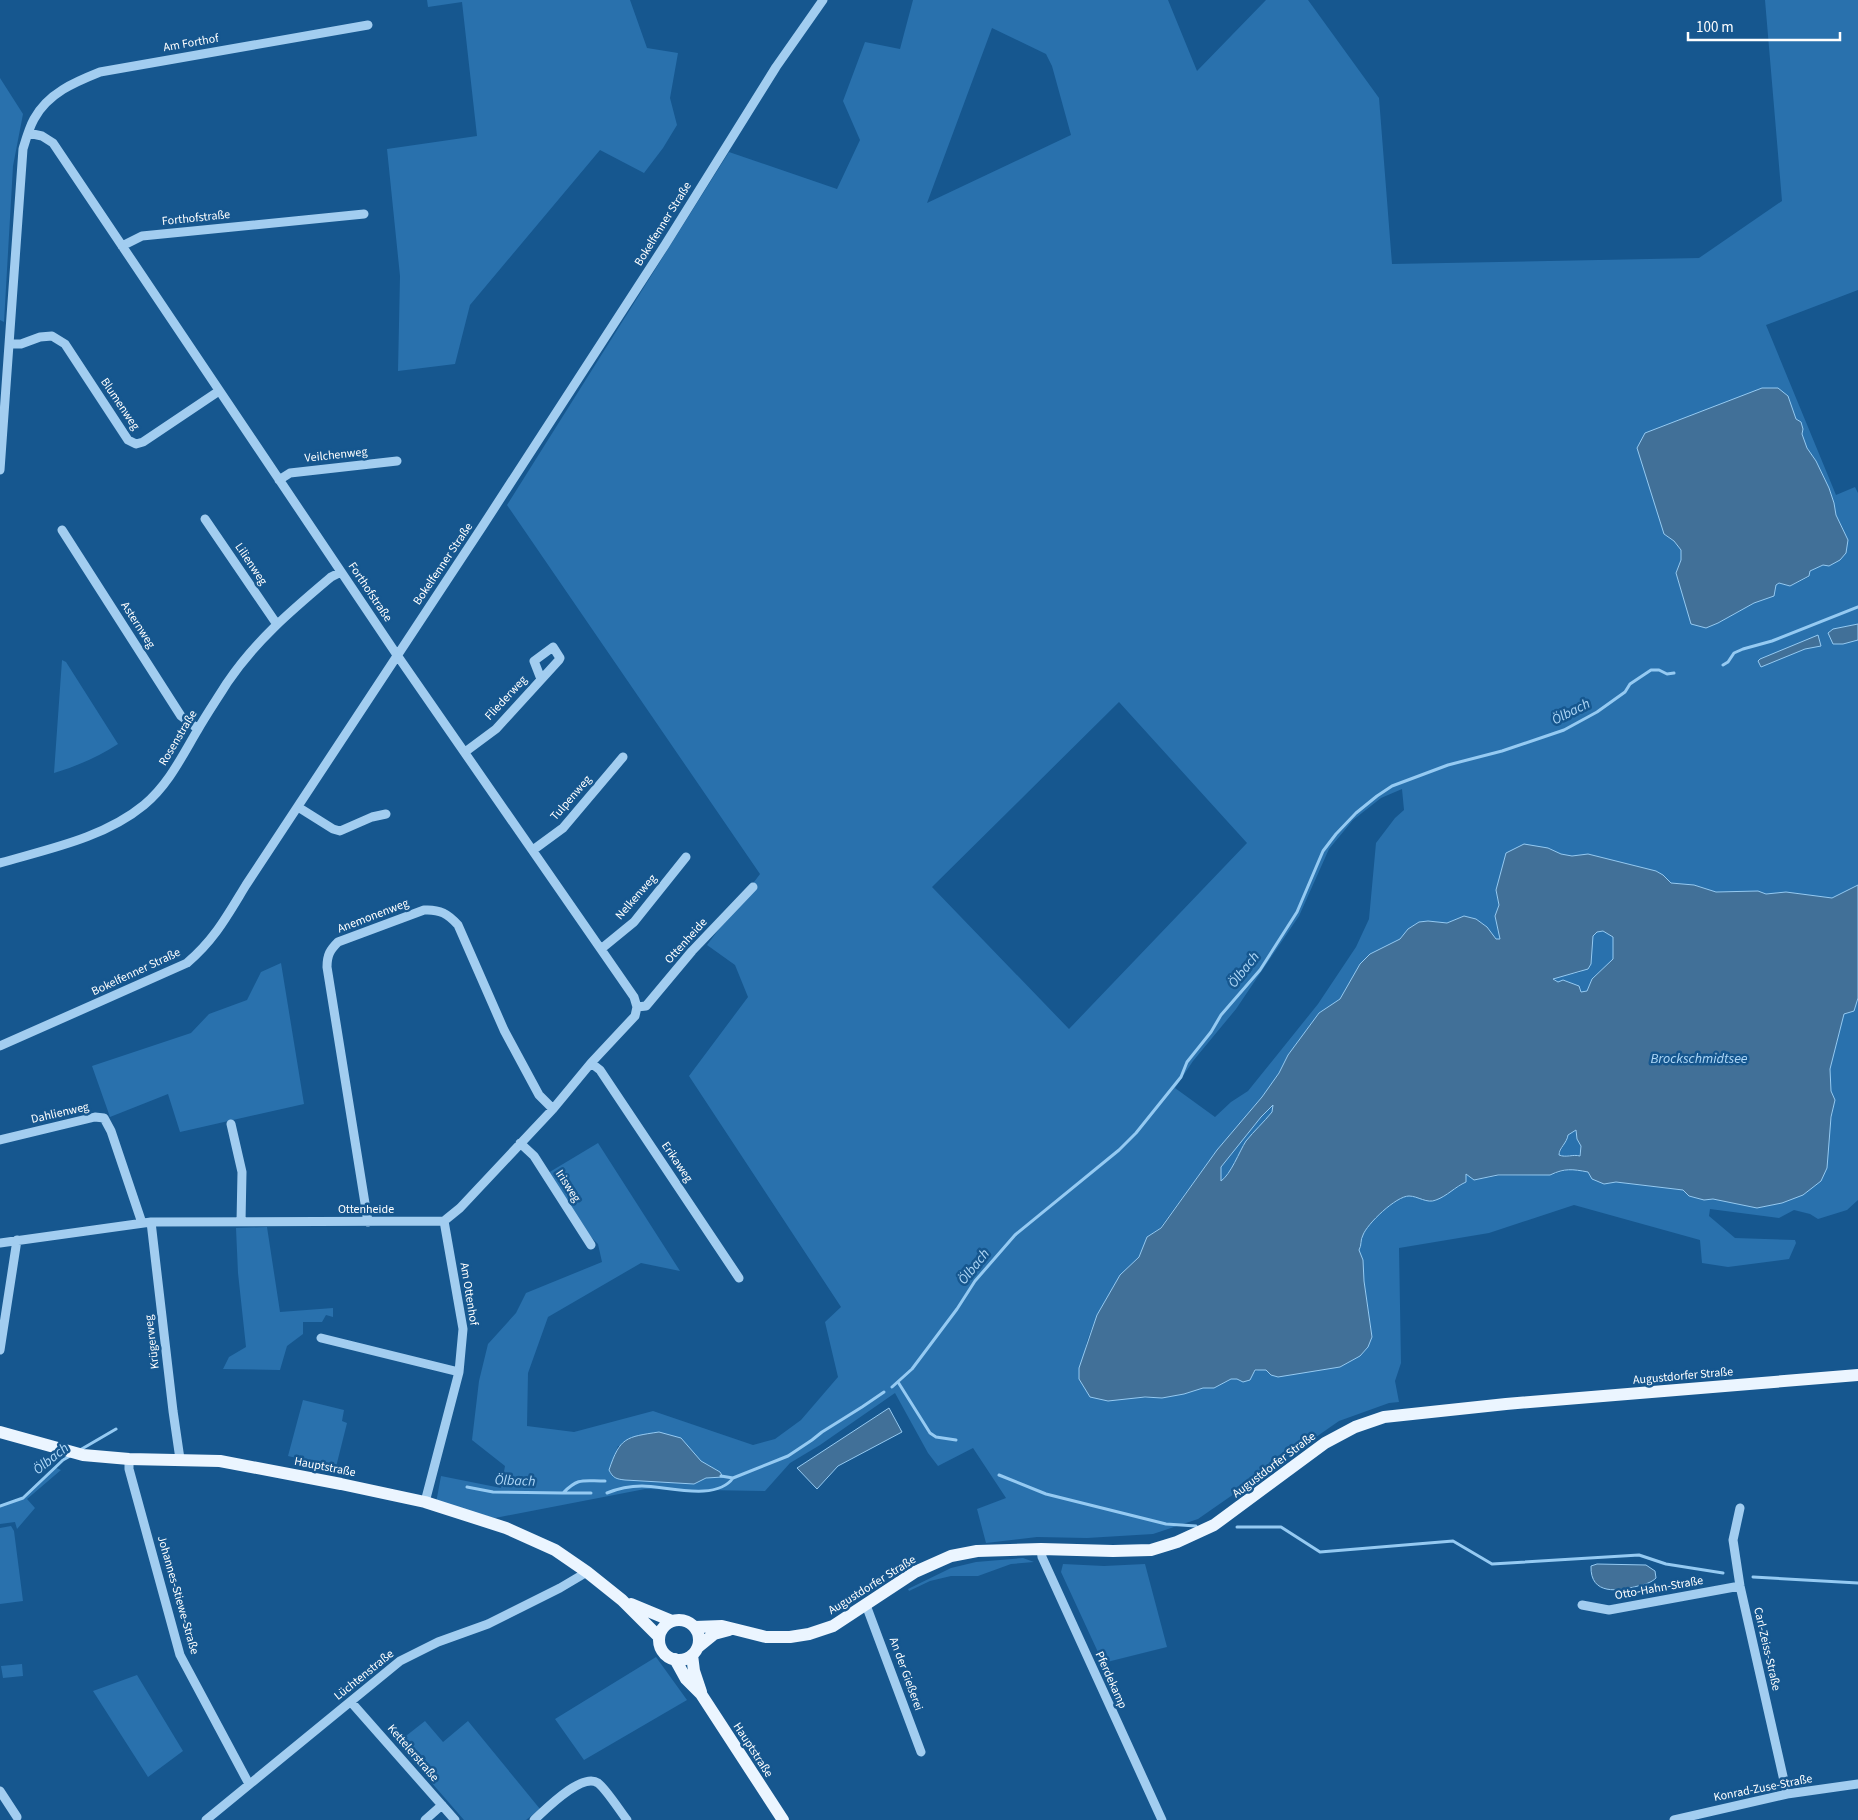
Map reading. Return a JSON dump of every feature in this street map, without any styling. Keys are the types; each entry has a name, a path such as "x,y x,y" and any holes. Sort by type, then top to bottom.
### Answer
{"main road":[{"name":"Augustdorfer Straße","path":"695,1627 722,1626 732,1630 766,1636 790,1637 810,1634 833,1626 914,1572 946,1558 977,1551 1041,1549 1151,1550 1177,1542 1214,1525 1325,1443 1355,1427 1384,1417 1506,1404 1858,1375"},
{"name":"Hauptstraße","path":"0,1432 82,1454 129,1460 220,1461 425,1502 506,1528 555,1550 587,1572 622,1600 659,1637"},
{"name":"Hauptstraße","path":"622,1600 672,1621"},
{"path":"684,1620 695,1627 699,1637 695,1651 687,1658 675,1659 662,1651 659,1637 664,1627 672,1621 684,1620"},
{"name":"Augustdorfer Straße","path":"695,1651 714,1634 732,1630"},
{"name":"Hauptstraße","path":"695,1651 694,1672 701,1694"},
{"name":"Hauptstraße","path":"675,1659 686,1680 701,1694 783,1820"}],"street":[{"name":"Bokelfenner Straße","path":"0,1046 187,963 204,949 217,933 246,885 665,245 776,67 823,0"},
{"name":"Am Forthof","path":"0,470 23,148 34,119 50,98 74,83 100,72 368,24"},
{"name":"Forthofstraße","path":"28,133 42,136 53,143 397,655 601,949"},
{"name":"Forthofstraße","path":"122,246 142,236 364,214"},
{"name":"Blumenweg","path":"9,344 22,344 40,337 52,336 65,344 128,440 136,444 143,442 218,391"},
{"name":"Veilchenweg","path":"279,480 290,473 397,461"},
{"name":"Lilienweg","path":"205,519 276,624"},
{"name":"Asternweg","path":"62,530 181,716 198,729"},
{"name":"Rosenstraße","path":"0,863 63,844 110,827 143,806 162,787 228,682 256,645 276,624 331,577 341,572"},
{"name":"Fliederweg","path":"465,752 496,729 541,679"},
{"name":"Tulpenweg","path":"533,850 563,828 623,757"},
{"path":"298,807 333,829 340,831 372,817 386,814"},
{"name":"Nelkenweg","path":"601,949 634,922 686,858"},
{"name":"Ottenheide","path":"0,1243 147,1222 444,1221 460,1208 636,1016 637,1007 646,1006 692,951 753,887"},
{"name":"Anemonenweg","path":"368,1222 327,966 327,957 331,948 338,942 424,910 434,909 448,914 458,925 504,1030 539,1095 553,1108"},
{"path":"601,949 634,997 637,1007"},
{"name":"Erikaweg","path":"591,1063 600,1070 739,1278"},
{"name":"Dahlienweg","path":"0,1140 95,1117 104,1118 111,1131 147,1222"},
{"path":"231,1124 242,1172 240,1222"},
{"name":"Irisweg","path":"520,1143 534,1156 591,1245"},
{"name":"Am Ottenhof","path":"425,1502 459,1372 463,1329 444,1221"},
{"name":"Krügerweg","path":"147,1222 180,1460"},
{"path":"0,1350 18,1240"},
{"path":"321,1338 459,1372"},
{"name":"Johannes-Stiewe-Straße","path":"129,1460 129,1469 180,1655 249,1784"},
{"name":"Carl-Zeiss-Straße","path":"1740,1508 1732,1540 1740,1586 1787,1794"},
{"name":"Pferdekamp","path":"1041,1549 1042,1557 1162,1820"},
{"name":"Lüchtenstraße","path":"206,1820 400,1661 438,1642 488,1624 560,1588 587,1572"},
{"name":"Otto-Hahn-Straße","path":"1582,1605 1609,1610 1740,1586"},
{"name":"An der Gießerei","path":"866,1605 921,1752"},
{"name":"Kettelerstraße","path":"351,1702 455,1820"},
{"path":"534,1820 578,1783 589,1780 598,1783 627,1820"},
{"name":"Konrad-Zuse-Straße","path":"1674,1820 1787,1794 1858,1784"},
{"path":"0,1791 17,1817"},
{"path":"425,1820 442,1805"}],"shaded area":[{"path":"427,0 630,0 647,48 678,53 670,98 677,125 644,173 600,150 470,305 455,364 398,371 400,276 387,149 477,136 462,2 428,7"},
{"path":"913,0 1168,0 1197,71 1266,0 1308,0 1379,98 1392,264 1699,258 1782,201 1765,0 1858,0 1858,290 1766,325 1836,495 1855,487 1858,493 1858,885 1832,898 1786,892 1766,894 1757,891 1716,892 1694,885 1671,883 1656,871 1588,854 1572,856 1561,854 1548,848 1506,853 1497,890 1499,905 1495,916 1501,939 1496,939 1487,927 1476,919 1464,916 1447,923 1419,922 1408,929 1400,939 1370,954 1360,964 1340,999 1319,1013 1288,1055 1279,1073 1262,1097 1217,1150 1160,1228 1147,1237 1139,1257 1120,1275 1097,1315 1087,1341 1079,1379 1090,1397 1162,1398 1203,1388 1214,1388 1231,1379 1237,1379 1261,1369 1266,1370 1271,1375 1340,1367 1360,1356 1368,1347 1372,1337 1363,1260 1359,1250 1366,1230 1382,1211 1403,1197 1418,1197 1435,1201 1466,1182 1466,1174 1474,1180 1497,1176 1550,1175 1574,1168 1588,1172 1604,1184 1616,1182 1683,1190 1689,1196 1704,1200 1713,1199 1757,1208 1789,1200 1830,1124 1835,1100 1831,1091 1830,1069 1844,1014 1854,1011 1858,998 1858,1200 1847,1210 1818,1219 1810,1214 1794,1210 1779,1218 1710,1209 1709,1216 1735,1238 1795,1240 1796,1243 1789,1259 1728,1267 1702,1263 1700,1240 1574,1205 1489,1233 1399,1248 1401,1363 1395,1381 1399,1402 1389,1403 1339,1421 1198,1519 1153,1534 1087,1538 1037,1537 986,1543 977,1509 1006,1498 973,1448 938,1466 928,1453 895,1393 820,1445 790,1463 765,1491 645,1489 495,1518 436,1503 441,1476 501,1488 505,1466 472,1440 479,1381 488,1344 516,1313 526,1293 602,1262 598,1244 588,1234 548,1173 598,1143 680,1271 641,1263 548,1317 528,1373 527,1426 574,1432 653,1411 753,1445 775,1439 801,1420 838,1377 825,1322 841,1307 689,1076 748,997 735,965 707,945 760,874 507,505 729,152 837,189 860,140 843,101 865,42 900,49","holes":["992,28 1046,54 1052,66 1071,135 927,203","1788,396 1796,419 1803,429 1802,434 1807,448 1816,461 1834,503 1836,515 1848,540 1823,565 1810,571 1809,577 1790,586 1779,583 1776,585 1774,596 1754,603 1706,628 1691,623 1676,573 1681,560 1681,550 1674,541 1664,534 1645,433","1119,702 1247,843 1069,1029 932,887","1402,789 1404,810 1395,818 1376,843 1369,919 1356,947 1318,1004 1248,1091 1231,1102 1215,1117 1175,1088 1193,1061 1236,1009 1299,916 1329,849 1353,820 1381,798","618,1446 692,1453 701,1461 720,1472 694,1484 615,1478 609,1470"]},
{"path":"0,78 23,114 13,166 4,322 0,320"},
{"path":"62,660 66,662 118,744 87,761 54,773"},
{"path":"1603,931 1613,937 1613,960 1592,979 1587,991 1581,992 1578,986 1564,980 1558,982 1553,978 1581,972 1591,948 1592,936 1597,932"},
{"path":"281,963 304,1104 180,1132 168,1094 110,1117 92,1066 191,1033 209,1014 247,1000 261,972"},
{"path":"1274,1105 1270,1115 1246,1142 1228,1173 1221,1181 1221,1167 1261,1117"},
{"path":"1576,1130 1577,1139 1581,1146 1579,1156 1559,1155 1568,1135"},
{"path":"267,1227 280,1312 333,1308 333,1317 326,1315 322,1322 303,1322 303,1334 287,1346 280,1370 223,1369 229,1357 246,1347 238,1273 236,1228"},
{"path":"303,1400 344,1410 342,1421 347,1423 336,1467 288,1456"},
{"path":"54,1467 61,1470 27,1499 35,1508 17,1529 15,1522 0,1524 0,1505 23,1497"},
{"path":"11,1526 14,1531 23,1601 0,1604 0,1528"},
{"path":"1023,1558 1034,1562 1011,1564 978,1576 951,1576 930,1581 909,1591 908,1589 951,1568 976,1562"},
{"path":"1063,1564 1104,1566 1145,1564 1167,1647 1103,1663 1061,1572"},
{"path":"656,1657 687,1700 584,1760 555,1719"},
{"path":"22,1664 23,1676 3,1678 1,1666"},
{"path":"137,1675 183,1751 148,1777 93,1691"},
{"path":"425,1721 443,1742 468,1721 540,1809 526,1820 464,1820 397,1743"}],"water":[{"path":"1762,388 1778,388 1788,396 1796,419 1801,422 1802,434 1807,448 1816,461 1829,488 1836,515 1848,540 1846,553 1840,560 1829,566 1823,565 1810,571 1809,576 1790,586 1779,583 1776,585 1774,596 1754,603 1718,623 1706,628 1691,624 1676,573 1681,560 1681,550 1674,541 1664,534 1637,448 1645,433"},
{"path":"1858,624 1858,640 1843,644 1833,644 1828,633 1833,629"},
{"path":"1818,635 1821,646 1805,649 1761,667 1758,661 1760,659"},
{"name":"Brockschmidtsee","path":"1524,844 1548,848 1561,854 1572,856 1588,854 1656,871 1671,883 1694,885 1716,892 1758,891 1766,894 1786,892 1832,898 1858,885 1858,998 1854,1011 1844,1014 1830,1069 1831,1091 1835,1100 1831,1117 1827,1168 1821,1181 1803,1195 1782,1203 1757,1208 1713,1199 1704,1200 1689,1196 1683,1190 1616,1182 1604,1184 1592,1179 1588,1172 1577,1170 1564,1170 1550,1175 1498,1175 1474,1180 1466,1174 1466,1182 1436,1200 1429,1201 1412,1196 1403,1197 1383,1211 1366,1230 1359,1250 1363,1260 1372,1337 1368,1347 1360,1356 1340,1367 1278,1377 1271,1375 1266,1370 1255,1370 1250,1380 1243,1382 1231,1379 1214,1388 1203,1388 1162,1398 1145,1397 1108,1401 1090,1397 1079,1379 1079,1368 1097,1315 1120,1275 1139,1257 1147,1237 1161,1228 1217,1150 1262,1097 1279,1073 1288,1055 1319,1013 1340,999 1360,964 1370,954 1400,939 1408,929 1419,922 1447,923 1464,916 1476,919 1487,927 1496,939 1500,939 1495,916 1499,905 1496,890 1506,853","holes":["1603,931 1613,937 1613,959 1592,979 1587,991 1581,992 1579,986 1563,980 1558,982 1553,979 1588,969 1591,964 1593,936 1597,932","1273,1105 1272,1112 1246,1141 1225,1178 1221,1181 1221,1167","1576,1130 1577,1139 1581,1146 1580,1156 1559,1155 1568,1135"]},
{"path":"889,1408 902,1432 838,1466 817,1489 797,1468"},
{"path":"659,1432 681,1438 701,1461 720,1472 723,1477 706,1478 694,1484 625,1480 617,1479 612,1475 609,1470 613,1459 626,1440 639,1435"},
{"path":"1597,1564 1646,1565 1655,1571 1656,1578 1648,1583 1630,1588 1607,1589 1600,1587 1592,1576 1591,1566"}],"waterway":[{"name":"Ölbach","path":"1723,665 1728,662 1734,653 1743,649 1772,641 1858,607"},
{"name":"Ölbach","path":"892,1387 912,1369 957,1309 975,1281 1015,1235 1119,1150 1136,1133 1181,1077 1187,1062 1211,1032 1221,1015 1260,970 1297,912 1323,851 1356,813 1392,786 1448,765 1502,751 1564,730 1597,712 1625,692 1630,684 1651,670 1659,670 1667,674 1674,673"},
{"path":"898,1382 930,1433 936,1437 956,1440"},
{"name":"Ölbach","path":"721,1476 733,1478 788,1456 884,1392"},
{"name":"Ölbach","path":"80,1450 116,1429"},
{"name":"Ölbach","path":"0,1506 23,1498 63,1460 70,1456"},
{"path":"999,1475 1046,1494 1166,1524 1196,1526"},
{"name":"Ölbach","path":"607,1493 633,1486 703,1491 725,1485 733,1478"},
{"name":"Ölbach","path":"467,1487 493,1492 563,1493 578,1482 605,1481"},
{"name":"Ölbach","path":"563,1493 591,1493"},
{"path":"1237,1527 1281,1527 1320,1552 1453,1541 1492,1564 1639,1555 1666,1564 1723,1573"},
{"path":"1753,1577 1858,1583"}]}
